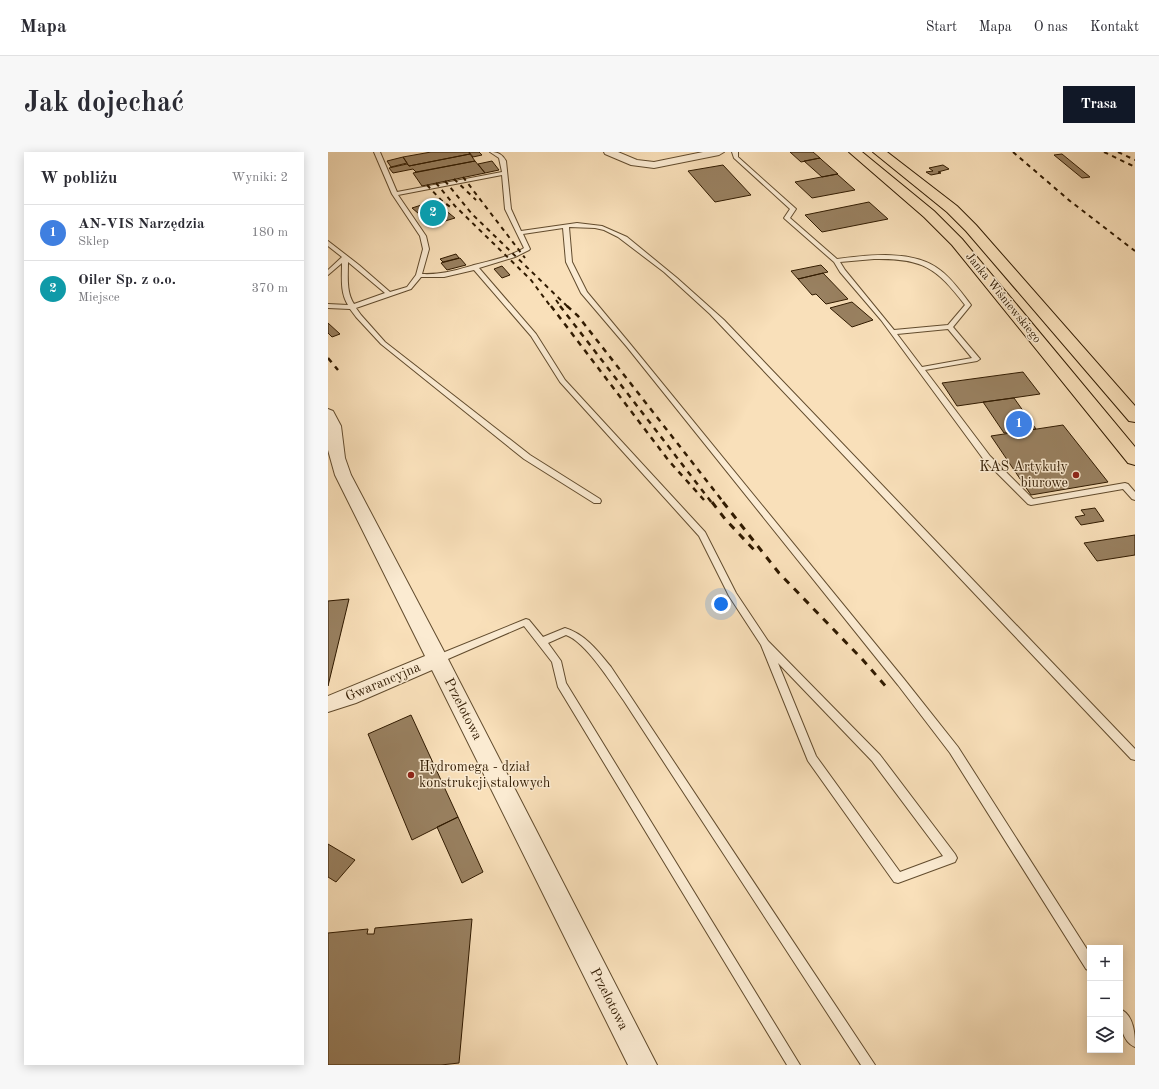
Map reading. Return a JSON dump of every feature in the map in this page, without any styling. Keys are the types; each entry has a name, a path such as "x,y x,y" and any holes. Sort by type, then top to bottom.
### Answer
{"highway":[{"name":"Janka Wiśniewskiego","path":"855,152 929,214 957,242 1135,458"},
{"name":"Janka Wiśniewskiego","path":"879,152 952,209 971,228 1135,417"}],"street":[{"path":"609,152 622,155 640,164 654,165 718,152"},
{"name":"Przelotowa","path":"328,414 333,426 337,458 343,475 438,659 643,1065"},
{"name":"Gwarancyjna","path":"328,704 350,697 438,659"}],"lane":[{"path":"328,306 352,307 409,288 419,275 426,249 423,236 395,194 378,152"},
{"path":"419,275 445,274 475,267 525,251 527,249 527,246 508,209 503,161 501,157 493,152"},
{"path":"735,152 736,157 793,209 787,218 836,261 842,271 892,332 987,458 1031,502 1126,486 1135,497"},
{"path":"395,194 504,173"},
{"path":"520,233 566,226 591,225 612,231 635,246 668,272 722,321 1135,756"},
{"path":"566,226 569,262 584,293 629,346 897,676 954,750 1087,960"},
{"path":"328,243 390,294"},
{"path":"836,261 869,256 911,260 936,269 968,305 950,327 892,332"},
{"path":"328,273 345,257"},
{"path":"345,257 345,286 347,298 369,329 383,343 527,457 597,501"},
{"path":"475,267 534,335 562,381 702,534 732,594 765,644 876,758 951,858 898,878 812,758 765,644"},
{"path":"920,369 977,359 950,327"},
{"path":"438,659 526,622 556,661 561,684 794,1065"},
{"path":"542,642 565,631 569,631 580,638 602,664 869,1065"},
{"path":"1121,1017 1135,1041"}],"building":[{"path":"431,152 469,152 470,154 409,166 403,157"},
{"path":"469,152 479,152 482,155 473,157"},
{"path":"790,152 813,152 820,158 801,162"},
{"path":"470,154 475,161 416,172 413,169 393,173 389,168 407,164 409,166"},
{"path":"1062,154 1090,177 1082,178 1054,155"},
{"path":"403,157 407,163 391,167 387,161"},
{"path":"820,158 838,174 822,177 804,161"},
{"path":"475,161 485,173 422,186 413,173"},
{"path":"492,161 499,170 485,173 478,164"},
{"path":"723,165 751,195 715,202 688,171"},
{"path":"943,165 949,169 938,172 941,173 931,175 926,172 933,171 929,168"},
{"path":"837,174 855,190 812,198 795,182"},
{"path":"434,201 455,218 432,225 412,208"},
{"path":"869,202 888,219 822,232 805,215"},
{"path":"456,254 459,258 443,262 440,259"},
{"path":"460,258 466,265 447,270 441,263"},
{"path":"821,265 828,272 798,279 791,271"},
{"path":"502,266 510,275 502,278 494,269"},
{"path":"823,273 848,299 826,304 816,294 812,295 798,279"},
{"path":"852,302 873,320 852,327 830,308"},
{"path":"328,323 340,334 332,337 328,333"},
{"path":"1023,372 1040,394 957,406 942,383"},
{"path":"1014,398 1036,429 1004,433 983,402"},
{"path":"1063,425 1108,482 1031,495 991,436"},
{"path":"1095,508 1104,521 1081,525 1075,517 1085,515 1081,510"},
{"path":"1135,535 1135,555 1097,561 1084,543"},
{"path":"349,599 328,686 328,601"},
{"name":"Hydromega - dział konstrukcji stalowych","path":"411,715 458,817 412,840 368,734"},
{"path":"458,817 483,872 462,883 437,827"},
{"path":"328,844 355,860 336,882 328,877"},
{"path":"472,919 459,1063 441,1065 328,1065 328,933 368,929 367,934 374,934 375,928"}],"railway":[{"path":"1013,152 1070,201 1135,251"},
{"path":"1104,152 1135,167"},
{"path":"1118,152 1135,160"},
{"path":"463,177 525,258"},
{"path":"454,179 476,200"},
{"path":"445,181 472,214 568,307"},
{"path":"436,183 455,206 531,280 551,307"},
{"path":"427,185 441,200 453,209"},
{"path":"556,300 561,307"},
{"path":"551,306 669,461 704,500"},
{"path":"560,306 712,503"},
{"path":"567,306 578,316 724,503"},
{"path":"328,358 338,370"},
{"path":"712,502 725,519 757,553"},
{"path":"723,502 779,573 862,659 889,690"}],"place":[{"name":"Oiler Sp. z o.o.","path":"433,213"},
{"name":"AN-VIS Narzędzia","path":"1019,424"},
{"name":"KAS Artykuły biurowe","path":"1076,475"},
{"name":"Hydromega - dział konstrukcji stalowych","path":"411,775"}]}
